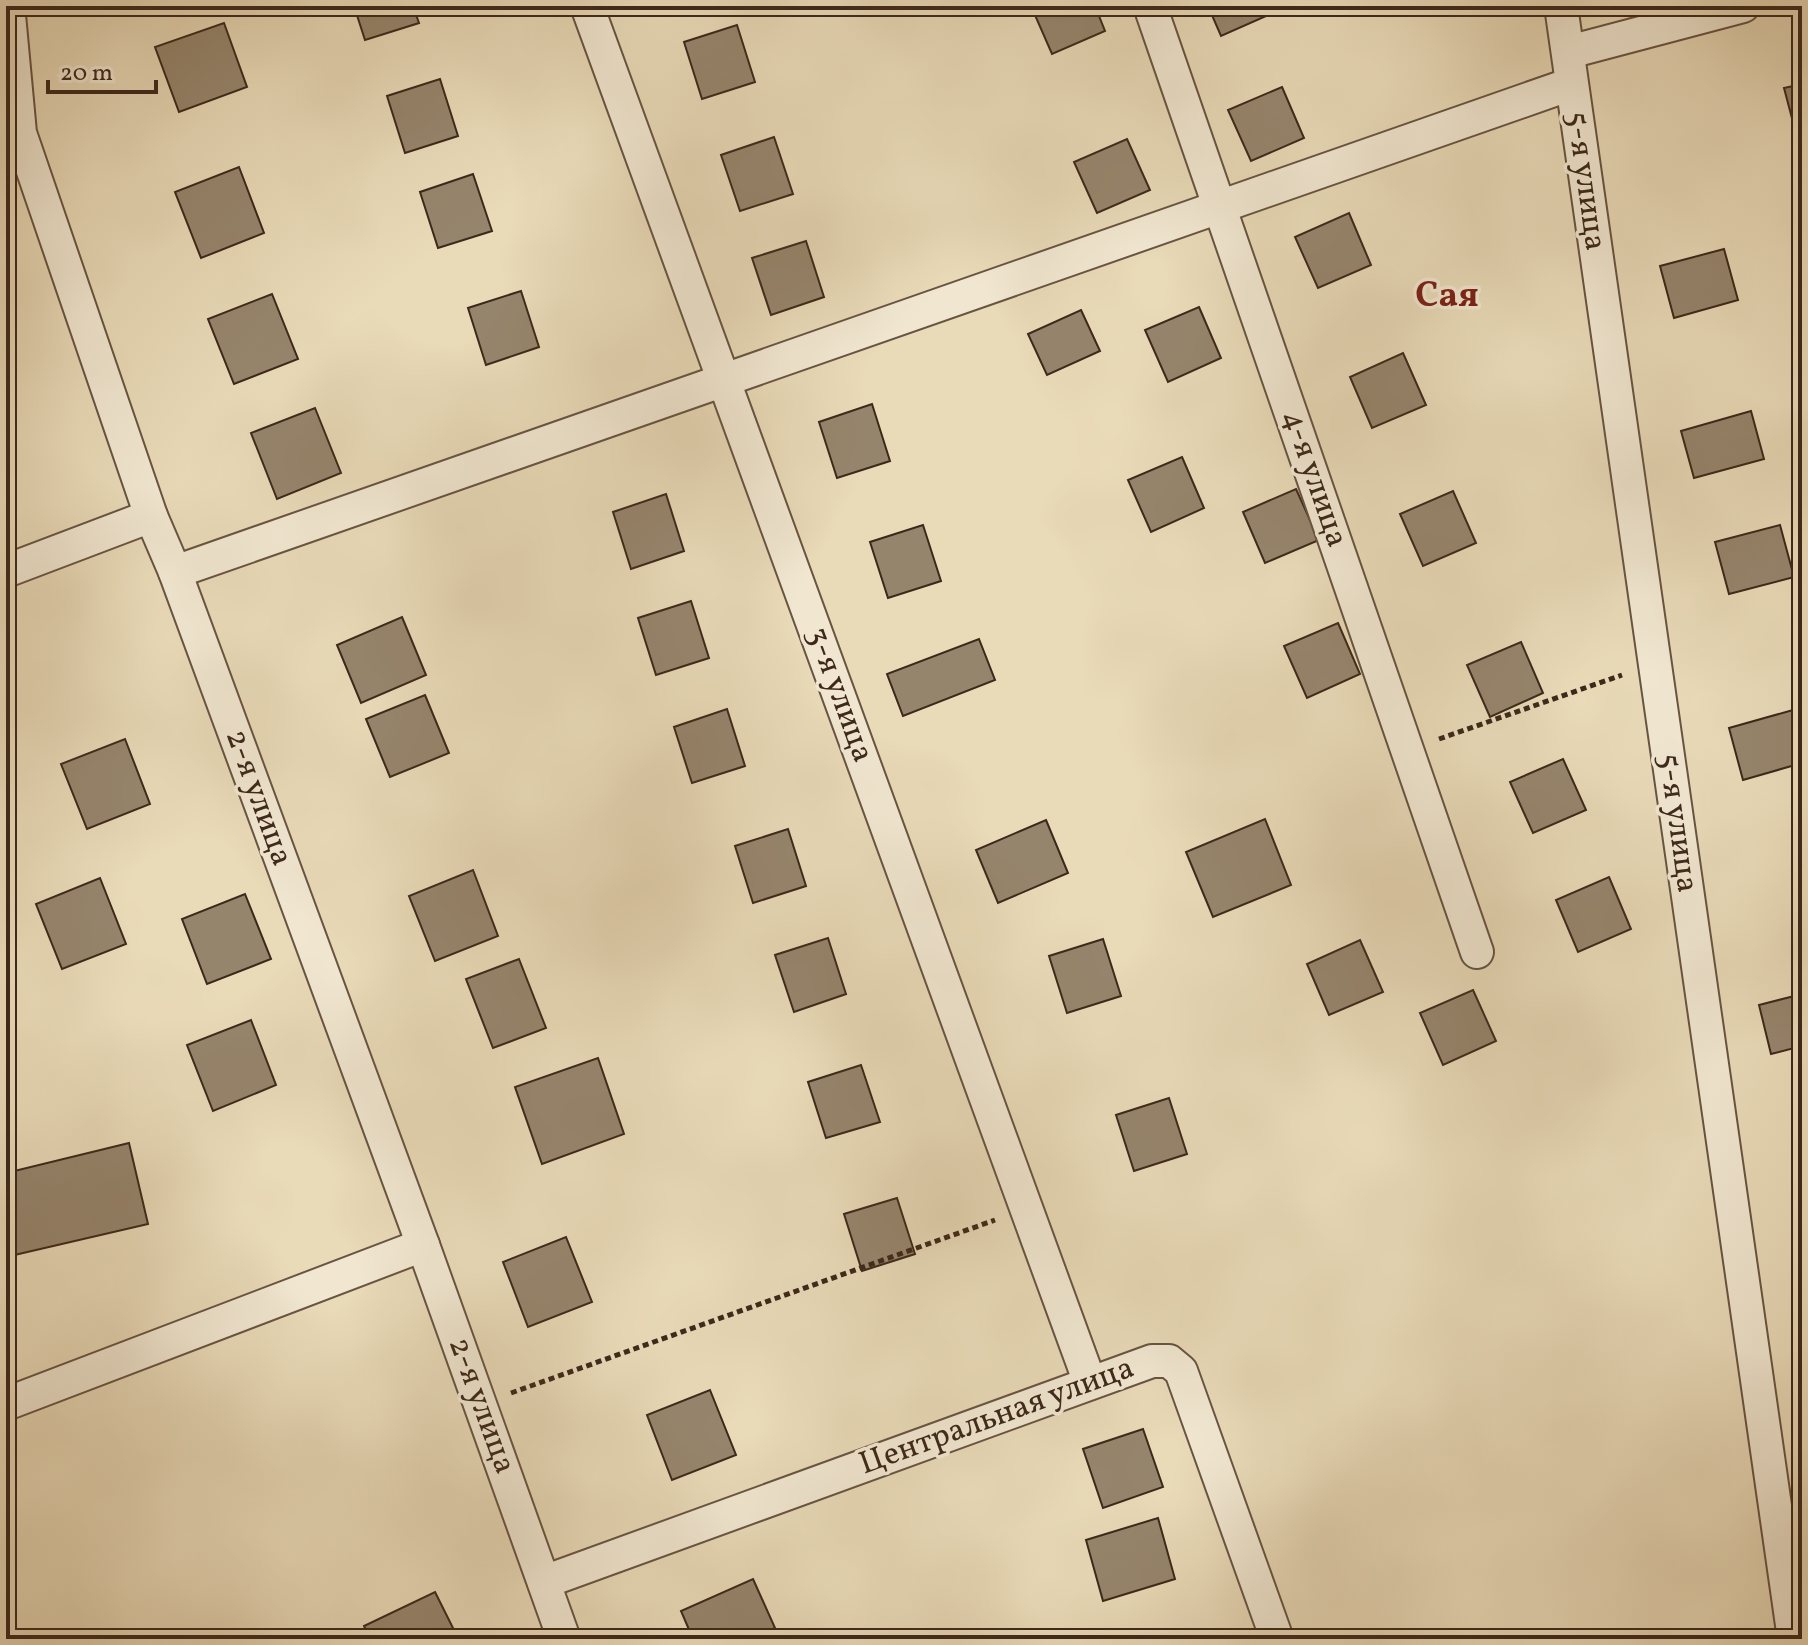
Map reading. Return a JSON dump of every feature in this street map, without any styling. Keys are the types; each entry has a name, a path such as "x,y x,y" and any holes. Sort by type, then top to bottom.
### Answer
{"street":[{"name":"2-я улица","path":"11,6 9,15 20,133 151,516 175,572 423,1245 564,1639"},
{"name":"3-я улица","path":"587,6 1090,1383"},
{"name":"4-я улица","path":"1150,6 1477,952"},
{"name":"5-я улица","path":"1561,6 1794,1639"},
{"path":"1569,52 1743,6"},
{"path":"175,572 1571,84"},
{"path":"6,571 151,516"},
{"path":"6,1404 423,1245"},
{"name":"Центральная улица","path":"544,1582 1152,1361 1169,1361 1181,1371 1277,1639"}],"path":[{"path":"1407,749 1654,664"},
{"path":"480,1405 1026,1209"}],"building":[{"path":"354,6 413,6 419,23 365,40"},
{"path":"1031,6 1095,6 1105,31 1052,54"},
{"path":"1208,6 1272,6 1275,12 1221,36"},
{"path":"224,23 247,87 179,112 155,47"},
{"path":"737,25 755,82 702,99 684,42"},
{"path":"440,79 458,136 405,153 387,96"},
{"path":"1802,84 1802,140 1798,141 1784,88"},
{"path":"1282,87 1304,138 1251,161 1228,110"},
{"path":"774,137 793,194 740,211 721,155"},
{"path":"1127,139 1150,190 1097,213 1074,162"},
{"path":"239,167 264,233 201,258 175,192"},
{"path":"473,174 492,231 438,248 420,192"},
{"path":"1349,213 1371,265 1318,288 1295,237"},
{"path":"806,241 824,297 771,315 752,258"},
{"path":"1724,249 1738,300 1674,318 1660,266"},
{"path":"521,291 539,347 486,365 468,308"},
{"path":"272,294 298,359 234,384 208,319"},
{"path":"1199,307 1221,358 1168,382 1145,330"},
{"path":"1081,310 1100,351 1047,375 1028,334"},
{"path":"1403,353 1426,405 1372,428 1350,377"},
{"path":"872,404 890,461 837,478 819,422"},
{"path":"315,408 341,473 277,499 251,433"},
{"path":"1751,411 1764,459 1694,478 1681,431"},
{"path":"1182,457 1204,508 1151,532 1128,480"},
{"path":"1296,489 1319,540 1265,563 1243,512"},
{"path":"1453,491 1476,543 1423,566 1400,514"},
{"path":"666,494 684,551 631,569 613,512"},
{"path":"923,525 941,581 888,598 870,542"},
{"path":"1780,525 1794,577 1729,594 1715,542"},
{"path":"691,601 709,658 656,675 638,618"},
{"path":"402,617 426,675 361,703 337,645"},
{"path":"1338,623 1360,674 1307,698 1284,646"},
{"path":"979,639 995,680 903,716 887,674"},
{"path":"1521,642 1543,693 1490,717 1467,665"},
{"path":"425,695 449,753 390,777 366,719"},
{"path":"727,709 745,766 692,783 674,727"},
{"path":"1793,710 1802,741 1802,763 1743,780 1729,728"},
{"path":"125,739 150,804 87,829 61,764"},
{"path":"1563,759 1586,810 1533,833 1510,782"},
{"path":"1265,819 1291,885 1213,917 1186,852"},
{"path":"1046,820 1068,873 998,903 976,850"},
{"path":"788,829 806,886 753,903 735,846"},
{"path":"473,870 498,936 435,961 409,896"},
{"path":"1609,877 1631,929 1578,952 1556,900"},
{"path":"100,878 126,944 62,969 36,904"},
{"path":"245,894 271,959 207,984 182,919"},
{"path":"828,938 846,994 794,1012 775,955"},
{"path":"1103,939 1121,996 1067,1013 1049,956"},
{"path":"1360,940 1383,992 1329,1015 1307,964"},
{"path":"519,959 546,1028 493,1048 466,979"},
{"path":"1473,990 1496,1041 1443,1065 1420,1013"},
{"path":"1802,994 1802,1046 1771,1054 1759,1005"},
{"path":"251,1020 276,1085 213,1111 187,1045"},
{"path":"598,1058 624,1134 542,1164 515,1087"},
{"path":"861,1065 880,1122 826,1138 808,1082"},
{"path":"1169,1098 1187,1154 1134,1171 1116,1115"},
{"path":"129,1143 148,1224 6,1257 6,1173"},
{"path":"897,1198 915,1254 862,1271 844,1214"},
{"path":"566,1237 592,1302 528,1327 503,1262"},
{"path":"1802,1250 1802,1289 1794,1252"},
{"path":"710,1390 736,1455 672,1480 647,1415"},
{"path":"1143,1429 1163,1487 1103,1508 1083,1449"},
{"path":"1158,1518 1175,1579 1103,1601 1086,1540"},
{"path":"753,1579 775,1628 749,1639 693,1639 681,1611"},
{"path":"435,1592 458,1638 370,1639 364,1626"}],"district":[{"name":"Сая","path":"1447,297"}]}
